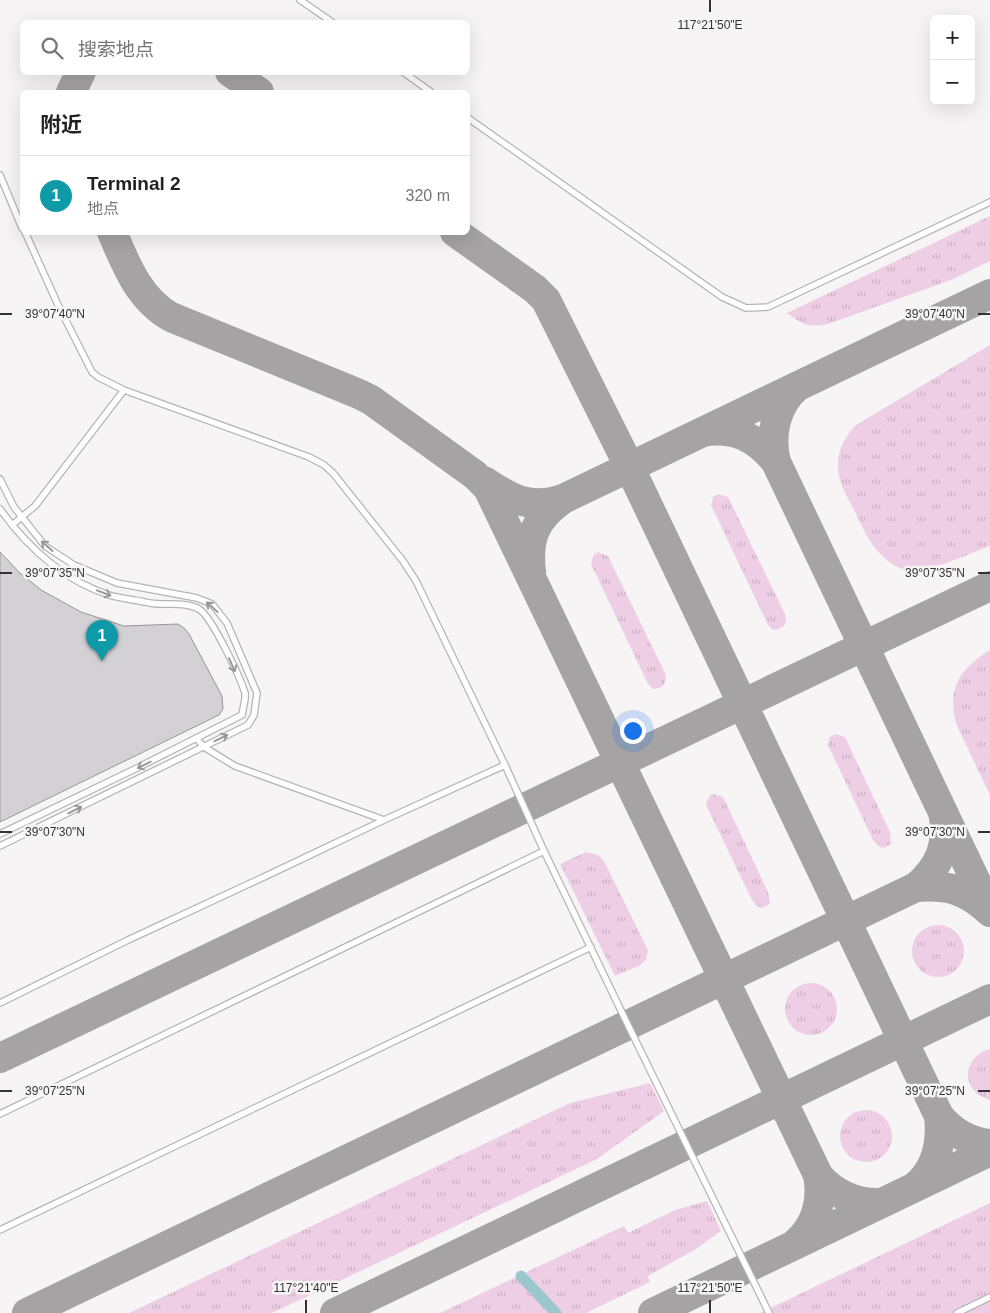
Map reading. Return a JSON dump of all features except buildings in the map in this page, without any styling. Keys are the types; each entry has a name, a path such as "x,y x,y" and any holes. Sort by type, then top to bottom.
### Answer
{"lane":[{"path":"300,0 329,20"},
{"path":"407,75 428,90"},
{"path":"470,119 722,298 746,308 768,307 990,202"},
{"path":"0,175 20,223"},
{"path":"25,235 87,364 98,377 124,390 309,457 324,465 333,473 403,561 416,581 505,765 544,851 769,1313"},
{"path":"12,525 35,506 124,390"},
{"path":"0,479 14,507 46,546 74,565 117,583 197,598 212,604 226,623 258,693 254,715 248,725 0,846"},
{"path":"0,509 12,525 46,561 74,580 110,596 157,604 186,605 200,610 220,638 245,695 242,715 0,834"},
{"path":"196,738 204,747 235,766 384,820"},
{"path":"0,1003 128,940 505,765"},
{"path":"0,1114 544,851"},
{"path":"0,1230 591,947"},
{"path":"957,1313 990,1298"}],"green space":[{"path":"990,216 990,261 951,280 828,324 816,326 806,324 787,313"},
{"path":"990,345 990,546 927,569 910,571 899,567 889,562 874,547 844,490 838,469 842,445 856,425"},
{"path":"718,494 728,497 785,614 786,621 780,628 773,630 768,625 711,505 713,497"},
{"path":"598,552 608,556 665,673 666,680 660,687 653,689 648,684 591,564 593,556"},
{"path":"990,650 990,795 957,726 953,702 954,691 963,673 979,657"},
{"path":"836,734 845,737 890,832 891,844 884,848 878,846 873,840 828,745 830,737"},
{"path":"714,794 723,797 768,892 770,904 762,908 757,906 752,900 706,805 709,797"},
{"path":"586,852 598,855 604,861 648,950 646,960 639,966 615,976 560,864"},
{"path":"938,925 948,927 956,933 962,941 964,951 962,961 956,969 948,975 938,977 928,975 920,969 914,961 912,951 914,941 920,933 928,927"},
{"path":"811,983 821,985 829,991 835,999 837,1009 835,1019 829,1027 821,1033 811,1035 801,1033 793,1027 787,1019 785,1009 787,999 793,991 801,985"},
{"path":"990,1049 990,1100 980,1096 973,1090 968,1074 969,1067 974,1059 980,1053"},
{"path":"650,1083 664,1111 597,1159 272,1313 129,1313 570,1103"},
{"path":"866,1110 876,1112 884,1118 890,1126 892,1136 890,1146 884,1154 876,1160 866,1162 856,1160 848,1154 842,1146 840,1136 842,1126 848,1118 856,1112"},
{"path":"707,1201 721,1231 696,1249 648,1276 650,1282 586,1313 440,1313 624,1226 628,1233 675,1210"},
{"path":"990,1203 990,1313 760,1313"}],"waterway":[{"path":"521,1276 556,1313"}],"taxiway":[{"path":"72,90 80,75"},
{"path":"234,75 256,90"},
{"path":"113,235 128,269 142,291 160,310 171,317 371,400 475,475 488,488 818,1175"},
{"path":"459,235 535,289 546,300 629,466 939,1116"},
{"path":"531,572 530,549 535,530 553,506 563,499 990,294"},
{"path":"703,432 725,431 744,436 761,446 776,462 773,441 776,420 784,402 798,386"},
{"path":"776,462 990,911"},
{"path":"484,481 512,498 521,501 541,503 563,499"},
{"path":"0,1058 990,586"},
{"path":"944,817 945,838 940,856 931,872 916,887 938,887 956,890 973,898 990,912"},
{"path":"27,1313 916,887"},
{"path":"335,1313 990,999"},
{"path":"916,1186 929,1171 939,1145 939,1116 962,1135 975,1141 990,1144"},
{"path":"653,1313 990,1151"},
{"path":"795,1244 813,1222 818,1204 818,1175 830,1187 845,1196 862,1202 880,1203"}],"place":[{"name":"Terminal 2","path":"102,661"}]}
